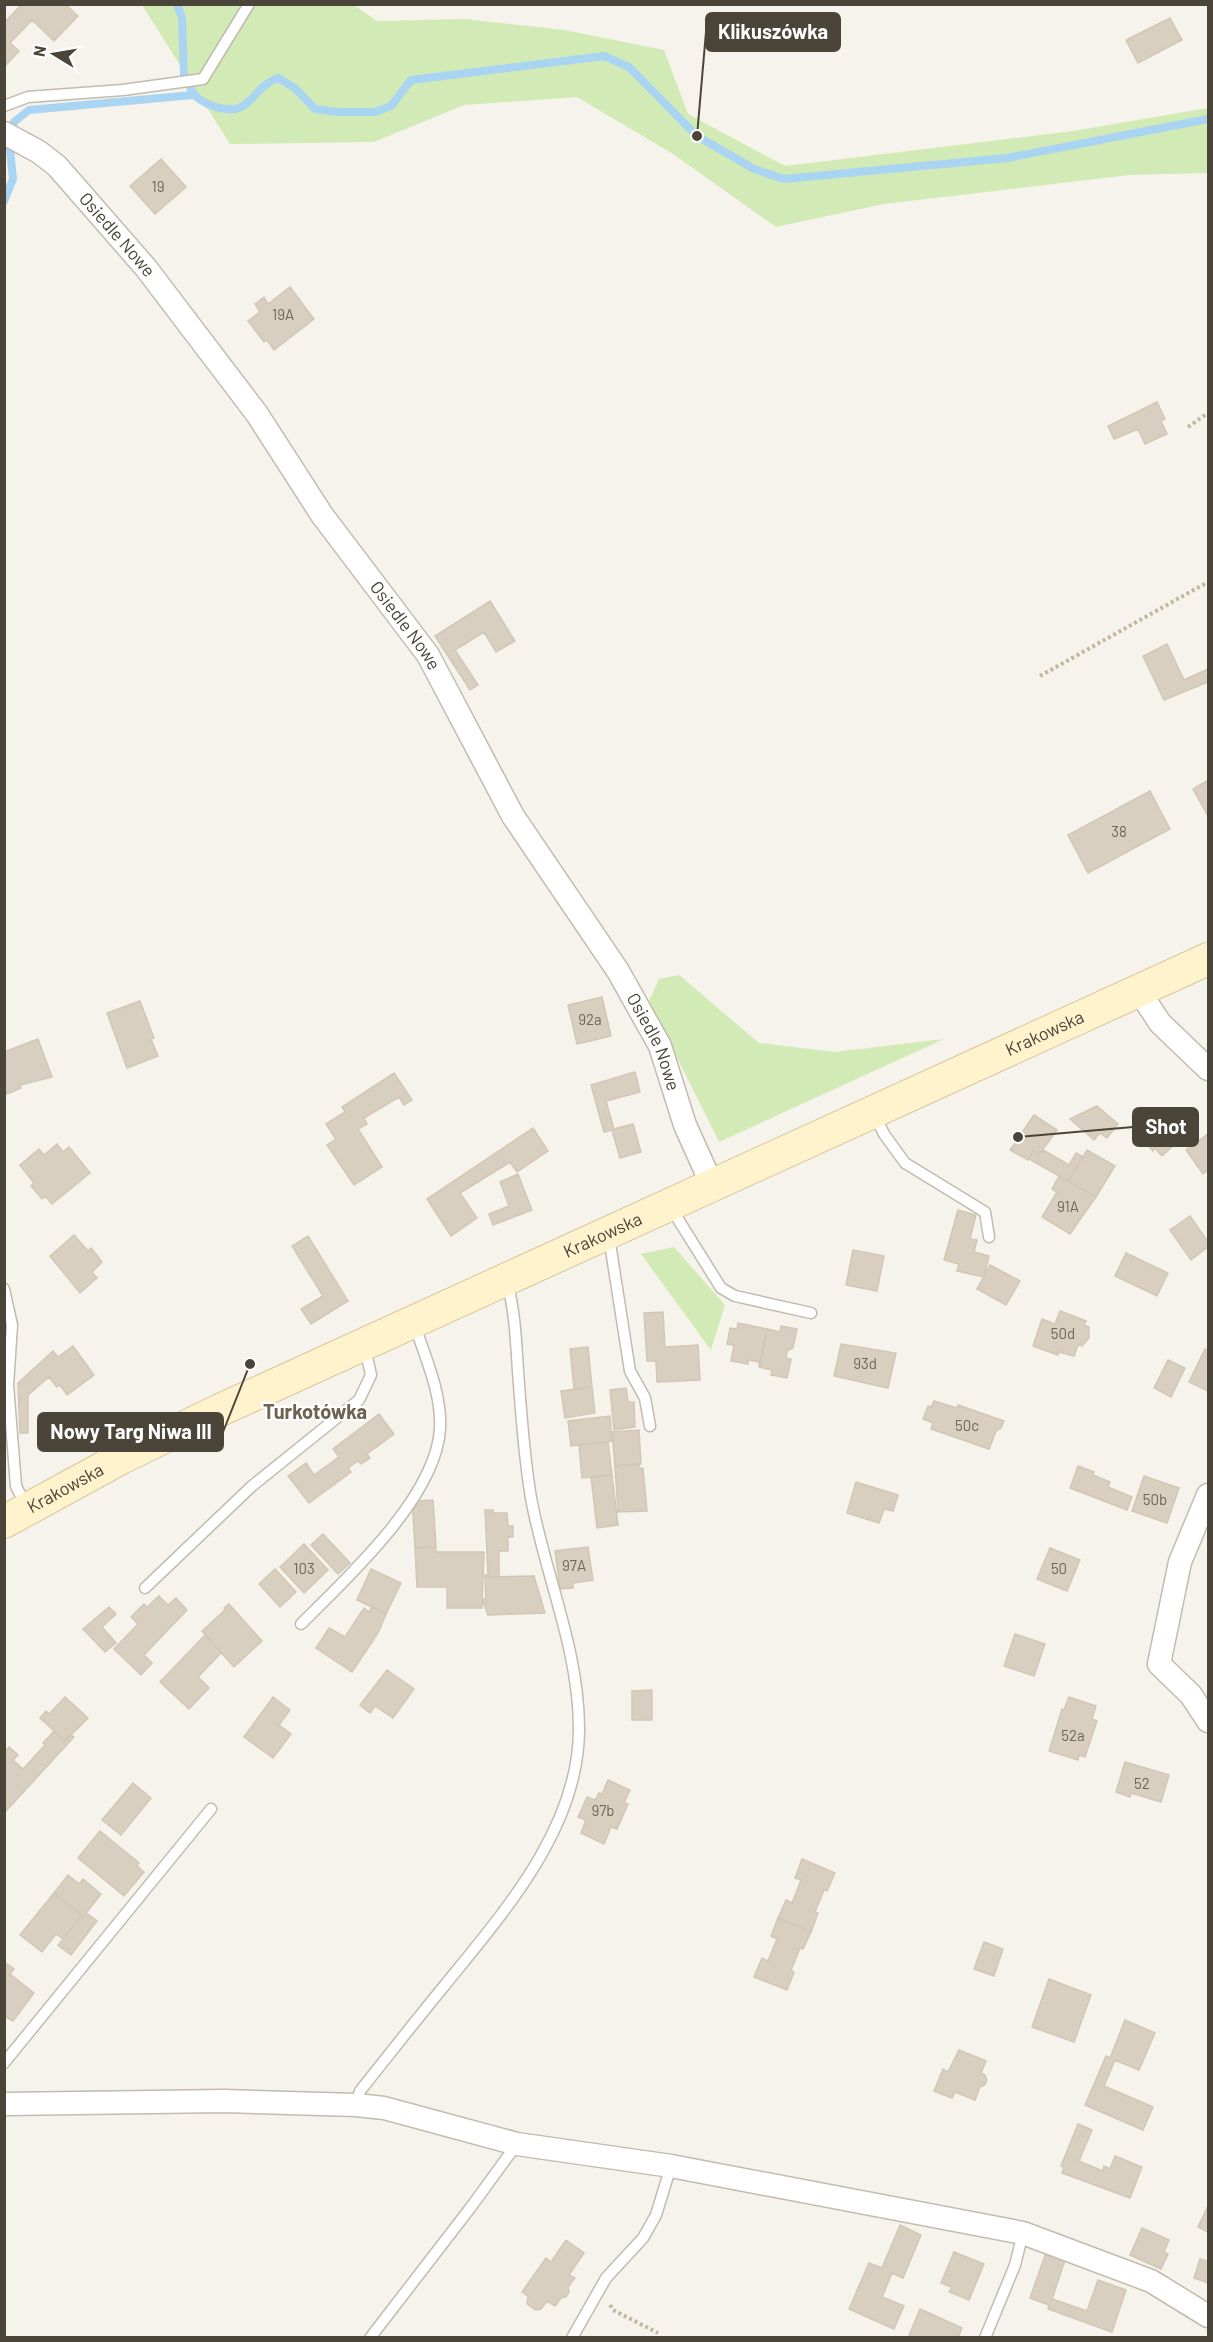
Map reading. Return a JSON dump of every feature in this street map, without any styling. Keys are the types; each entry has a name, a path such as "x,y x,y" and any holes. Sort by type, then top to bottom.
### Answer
{"main road":[{"name":"Krakowska","path":"16,1516 120,1458 608,1232 1209,959"}],"street":[{"name":"Osiedle Nowe","path":"9,135 57,166 146,268 257,414 322,515 428,655 513,816 618,971 660,1046 685,1125 712,1185"},
{"path":"1139,991 1160,1023 1208,1067"},
{"path":"1209,1495 1180,1562 1159,1664 1191,1695 1209,1721"},
{"path":"4,2104 225,2101 384,2108 517,2144 670,2166 1023,2233 1151,2281 1209,2316"}],"lane":[{"path":"4,106 28,97 123,90 203,79 249,4"},
{"path":"873,1112 884,1134 905,1163 985,1212 988,1237"},
{"path":"669,1205 721,1288 735,1296 811,1313"},
{"path":"608,1232 630,1371 645,1398 650,1426"},
{"path":"356,2105 360,2091 485,1935 537,1862 559,1820 575,1770 579,1728 573,1663 531,1497 519,1396 513,1304 506,1280"},
{"path":"4,1289 12,1325 8,1385 16,1485 16,1516"},
{"path":"301,1624 371,1554 405,1510 431,1467 440,1429 439,1408 436,1389 414,1322"},
{"path":"145,1588 252,1486 359,1400 371,1375 364,1345"},
{"path":"4,2063 211,1809"},
{"path":"370,2337 517,2144"},
{"path":"572,2337 606,2278 643,2238 656,2215 670,2166"},
{"path":"985,2337 1015,2265 1023,2233"}],"path":[{"path":"1188,427 1209,413"},
{"path":"1040,676 1209,582"},
{"path":"606,2278 603,2293 613,2310 658,2333"}],"green space":[{"path":"142,5 354,5 377,21 465,19 564,30 664,50 688,114 785,166 1073,131 1208,108 1208,173 1129,175 884,204 776,227 673,154 577,97 464,105 374,142 230,144"},
{"path":"679,975 759,1043 835,1052 944,1039 719,1142 649,1001 659,979"},
{"path":"674,1247 725,1305 711,1350 641,1254"}],"building":[{"path":"22,4 65,4 78,16 54,41 32,20 10,43 19,51 4,67 4,23"},
{"path":"1170,18 1182,40 1138,63 1126,40"},
{"path":"161,159 186,187 155,214 130,186"},
{"path":"290,287 314,319 274,350 267,340 264,342 248,321 260,312 255,304 264,297 268,304"},
{"path":"1157,402 1165,419 1161,421 1167,434 1145,444 1138,429 1114,439 1108,426"},
{"path":"490,601 515,641 496,652 484,632 455,650 478,685 470,690 435,636"},
{"path":"1167,644 1184,680 1208,669 1208,682 1164,700 1143,656"},
{"path":"1208,780 1208,816 1193,789"},
{"path":"1150,791 1170,829 1088,873 1068,835"},
{"path":"602,997 611,1036 577,1044 568,1005"},
{"path":"140,1001 158,1056 127,1068 107,1013"},
{"path":"38,1039 52,1077 20,1085 21,1088 7,1094 4,1088 4,1052"},
{"path":"635,1072 640,1092 606,1101 614,1129 633,1124 641,1152 620,1158 612,1130 604,1132 591,1085"},
{"path":"394,1073 412,1100 404,1105 399,1097 364,1118 367,1124 358,1129 382,1167 354,1185 327,1145 336,1139 326,1124 345,1112 342,1107"},
{"path":"1097,1106 1118,1124 1107,1138 1100,1133 1094,1140 1070,1119"},
{"path":"1162,1109 1186,1134 1162,1156 1155,1148 1153,1151 1137,1133"},
{"path":"1034,1115 1057,1130 1039,1155 1033,1151 1028,1160 1010,1150"},
{"path":"533,1128 548,1151 517,1172 510,1162 460,1193 477,1218 451,1236 427,1199"},
{"path":"1208,1134 1208,1170 1203,1174 1186,1150"},
{"path":"57,1144 63,1152 69,1147 90,1173 52,1204 45,1196 42,1199 31,1186 34,1183 20,1165 39,1149 44,1155"},
{"path":"1043,1150 1069,1165 1076,1153 1083,1157 1068,1181 1029,1159 1033,1151 1039,1155"},
{"path":"1087,1150 1115,1166 1096,1197 1068,1181"},
{"path":"518,1174 532,1210 493,1225 489,1214 509,1206 500,1182"},
{"path":"1059,1176 1096,1197 1070,1234 1042,1217 1057,1192 1052,1189"},
{"path":"958,1210 976,1215 970,1239 977,1240 974,1252 989,1256 984,1277 957,1271 959,1264 944,1260"},
{"path":"1190,1216 1208,1242 1208,1247 1191,1260 1170,1230"},
{"path":"74,1235 88,1251 91,1248 102,1262 92,1272 97,1278 80,1293 50,1256"},
{"path":"308,1236 348,1301 311,1324 301,1309 323,1296 292,1246"},
{"path":"853,1250 884,1256 877,1291 846,1285"},
{"path":"1126,1253 1168,1273 1157,1296 1115,1276"},
{"path":"990,1265 1020,1281 1006,1305 977,1289"},
{"path":"1060,1311 1086,1321 1084,1325 1089,1327 1089,1338 1082,1346 1078,1345 1074,1356 1059,1352 1058,1355 1033,1346 1042,1319 1055,1324"},
{"path":"663,1312 665,1347 698,1345 700,1380 657,1382 656,1361 647,1361 644,1313"},
{"path":"738,1323 767,1329 760,1367 759,1362 748,1360 748,1364 731,1361 734,1345 727,1344 730,1328 737,1329"},
{"path":"781,1326 797,1329 793,1348 787,1351 786,1358 791,1359 787,1378 771,1375 772,1370 759,1367 767,1329 780,1332"},
{"path":"841,1344 896,1353 888,1388 834,1376"},
{"path":"73,1346 94,1375 67,1395 60,1385 57,1387 49,1377 28,1395 28,1433 20,1433 18,1383 53,1351 58,1357"},
{"path":"588,1347 592,1387 574,1389 570,1349"},
{"path":"1205,1349 1208,1351 1208,1391 1189,1382"},
{"path":"1168,1360 1185,1368 1171,1397 1154,1388"},
{"path":"592,1387 595,1413 565,1418 561,1391"},
{"path":"626,1388 628,1402 634,1402 635,1427 614,1430 610,1390"},
{"path":"934,1401 957,1408 958,1405 1004,1421 1001,1428 996,1431 989,1449 931,1429 933,1423 923,1419 928,1406 931,1407"},
{"path":"379,1414 394,1434 367,1454 370,1458 361,1464 358,1461 348,1468 351,1472 309,1503 288,1476 306,1463 314,1475 339,1457 333,1449"},
{"path":"610,1416 612,1441 571,1446 568,1421"},
{"path":"639,1430 641,1464 615,1466 612,1432"},
{"path":"608,1442 612,1475 582,1478 579,1445"},
{"path":"639,1464 640,1469 643,1468 647,1511 618,1512 615,1466"},
{"path":"1078,1466 1110,1482 1108,1487 1132,1497 1127,1510 1070,1488"},
{"path":"612,1475 618,1525 597,1528 591,1477"},
{"path":"1144,1476 1179,1488 1167,1523 1132,1511"},
{"path":"856,1482 898,1495 893,1511 884,1509 879,1523 847,1513"},
{"path":"433,1500 436,1547 415,1548 413,1513 415,1501"},
{"path":"485,1510 493,1510 493,1513 507,1513 508,1526 513,1526 513,1537 508,1537 508,1551 499,1551 499,1577 485,1577 488,1575"},
{"path":"323,1534 350,1563 338,1574 311,1545"},
{"path":"304,1544 328,1570 304,1593 280,1567"},
{"path":"436,1547 436,1552 484,1552 482,1608 447,1608 447,1587 417,1587 415,1548"},
{"path":"588,1547 593,1580 573,1583 573,1588 560,1589 555,1551"},
{"path":"1050,1548 1080,1560 1067,1591 1037,1579"},
{"path":"275,1569 296,1592 280,1607 259,1584"},
{"path":"371,1569 401,1583 386,1614 357,1600"},
{"path":"534,1576 545,1613 488,1615 482,1599 486,1599 485,1577"},
{"path":"159,1596 168,1605 176,1598 187,1610 144,1655 152,1663 141,1675 114,1649 138,1624 131,1617 144,1604 147,1607"},
{"path":"229,1604 262,1641 234,1667 202,1631"},
{"path":"109,1607 116,1614 102,1627 116,1643 105,1652 83,1629"},
{"path":"372,1607 386,1614 378,1633 352,1672 316,1648 329,1628 345,1637 364,1608 369,1612"},
{"path":"1015,1634 1045,1644 1034,1676 1004,1666"},
{"path":"205,1635 221,1653 198,1677 209,1688 189,1709 160,1682"},
{"path":"387,1670 414,1689 393,1718 375,1706 370,1713 360,1705"},
{"path":"652,1690 652,1720 632,1720 632,1691"},
{"path":"65,1697 88,1718 65,1741 40,1718 46,1711 49,1714"},
{"path":"273,1697 290,1710 279,1725 291,1734 273,1758 244,1737"},
{"path":"1069,1697 1096,1706 1092,1719 1097,1721 1085,1757 1079,1755 1078,1760 1049,1751 1062,1709 1064,1710"},
{"path":"54,1731 65,1741 71,1735 74,1737 5,1812 4,1753 9,1747 18,1755 13,1760 23,1769 45,1745 43,1743"},
{"path":"1125,1762 1169,1775 1161,1802 1131,1793 1130,1797 1116,1792"},
{"path":"608,1780 630,1790 624,1803 628,1804 617,1829 611,1827 604,1844 581,1833 586,1820 578,1817 587,1797 595,1800 599,1793 602,1794"},
{"path":"133,1783 151,1798 121,1835 102,1820"},
{"path":"100,1831 139,1863 137,1866 144,1872 124,1896 78,1858"},
{"path":"802,1859 835,1873 827,1891 824,1890 815,1912 818,1913 811,1932 778,1918 786,1900 792,1903 801,1880 795,1878"},
{"path":"68,1875 79,1884 83,1879 101,1894 86,1913 97,1921 71,1955 58,1945 82,1915 54,1893"},
{"path":"54,1893 82,1915 63,1939 56,1934 42,1952 20,1935"},
{"path":"778,1918 811,1932 803,1949 800,1948 791,1970 794,1972 787,1990 754,1977 762,1958 768,1961 777,1939 771,1936"},
{"path":"984,1942 1003,1949 994,1976 974,1969"},
{"path":"4,1962 14,1969 10,1974 34,1993 13,2021 4,2016"},
{"path":"1049,1979 1091,1995 1074,2042 1032,2027"},
{"path":"1125,2020 1155,2033 1139,2070 1115,2060 1104,2086 1153,2107 1143,2130 1085,2105 1106,2056 1110,2058"},
{"path":"959,2050 986,2061 981,2073 987,2080 985,2085 980,2087 975,2100 955,2092 952,2098 934,2091 943,2069 948,2072"},
{"path":"1078,2124 1092,2130 1079,2161 1103,2171 1104,2166 1110,2169 1115,2156 1142,2167 1130,2198 1062,2173 1064,2167 1061,2166"},
{"path":"1208,2206 1208,2232 1198,2227"},
{"path":"900,2225 921,2235 903,2278 892,2273 882,2297 904,2306 894,2329 849,2309 869,2263 882,2268"},
{"path":"1142,2228 1169,2240 1164,2252 1168,2254 1161,2269 1130,2255"},
{"path":"566,2240 584,2253 569,2275 575,2278 568,2287 569,2292 555,2306 547,2301 541,2309 536,2310 527,2304 528,2296 522,2292 546,2258 551,2262"},
{"path":"1047,2250 1066,2257 1052,2299 1087,2311 1098,2280 1126,2290 1112,2332 1048,2309 1049,2305 1030,2298"},
{"path":"954,2252 984,2264 969,2300 949,2292 952,2287 941,2283"},
{"path":"1200,2259 1208,2261 1208,2283 1194,2278"},
{"path":"920,2309 962,2328 958,2338 908,2338"}],"waterway":[{"path":"177,4 182,18 184,75"},
{"path":"190,87 196,96 210,105 235,109 249,102 268,83 278,78 295,88 315,109 337,112 375,112 391,106 411,80 604,56 629,67 697,136 754,169 784,179 1007,158 1208,119"},
{"path":"4,201 13,179 10,149 14,122 29,110 193,95"}],"place":[{"name":"Klikuszówka","path":"697,136"},
{"name":"Shot","path":"1018,1137"},
{"name":"Nowy Targ Niwa III","path":"250,1364"}],"district":[{"name":"Turkotówka","path":"315,1412"}]}
